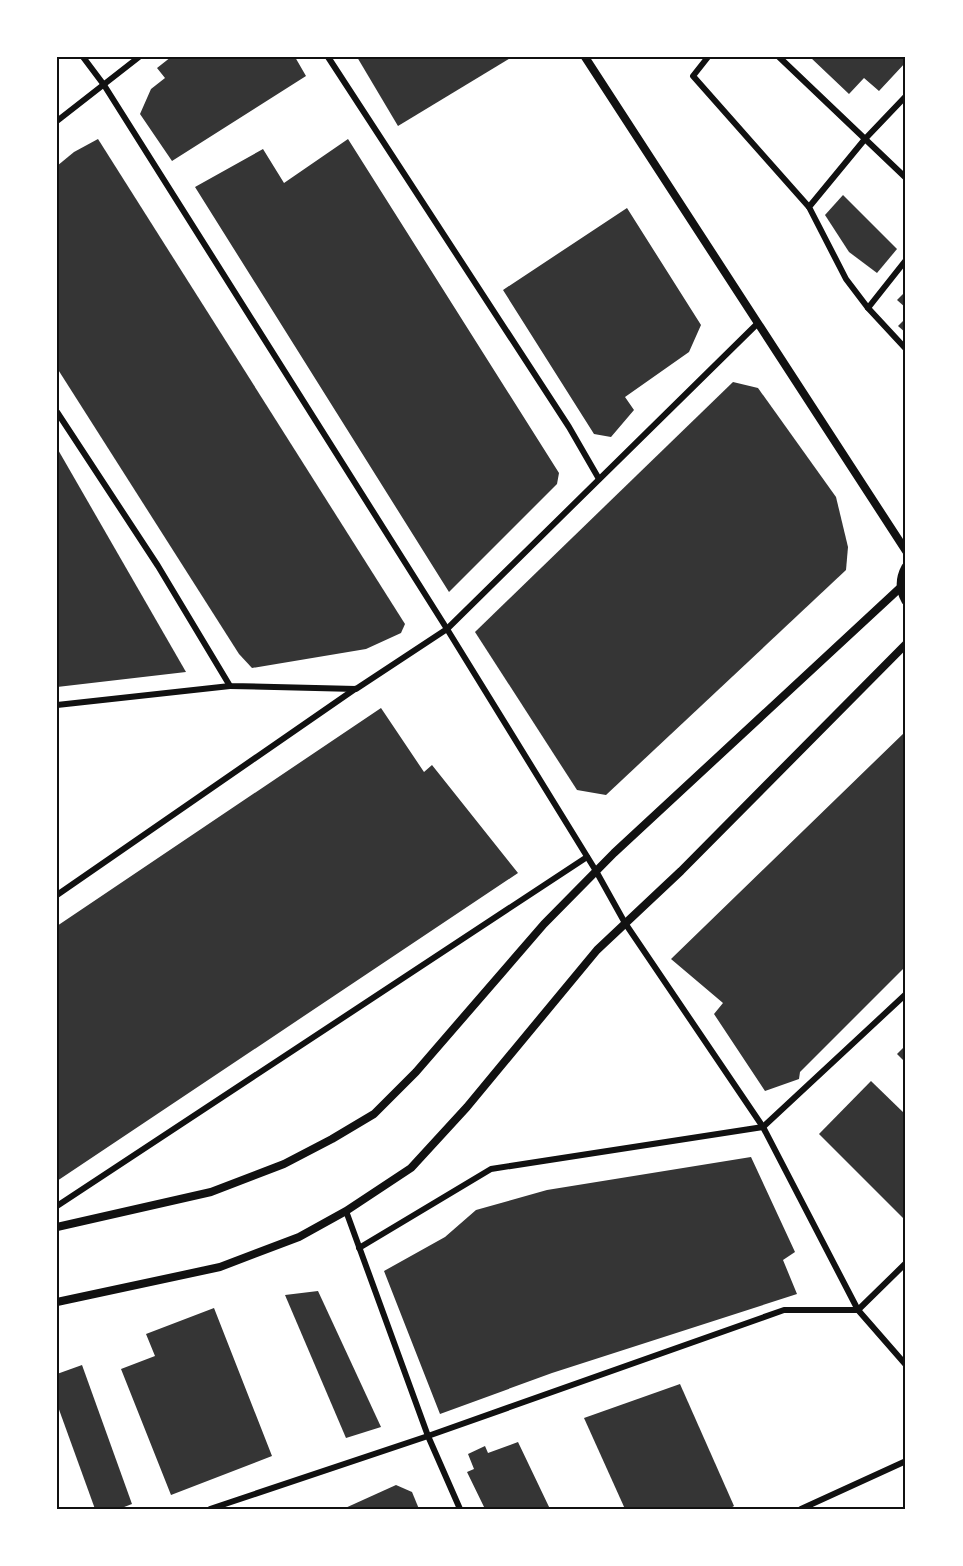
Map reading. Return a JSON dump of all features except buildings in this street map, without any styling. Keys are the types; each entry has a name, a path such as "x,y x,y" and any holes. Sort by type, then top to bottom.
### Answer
{"main road":[{"path":"906,567 901,587 906,601"}],"street":[{"path":"83,57 104,85 447,629 596,871 625,923 763,1128 858,1310 906,1365"},
{"path":"57,121 139,57"},
{"path":"328,57 562,417 599,479"},
{"path":"585,57 906,551"},
{"path":"708,57 693,76 809,207 846,279 868,308 906,350"},
{"path":"779,57 906,178"},
{"path":"809,207 865,139 906,96"},
{"path":"868,308 906,260"},
{"path":"57,895 447,629 757,324"},
{"path":"57,412 158,566 230,686"},
{"path":"57,1227 211,1192 284,1164 374,1114 416,1072 544,924 596,871 901,587"},
{"path":"57,1302 220,1267 299,1237 345,1211 411,1168 467,1107 597,950 681,871 906,644"},
{"path":"57,705 230,686 356,689"},
{"path":"57,1206 587,857"},
{"path":"359,1248 491,1169 763,1128 906,994"},
{"path":"345,1211 428,1436 460,1509"},
{"path":"210,1509 428,1436 784,1310 858,1310 906,1263"},
{"path":"801,1509 906,1461"}]}
